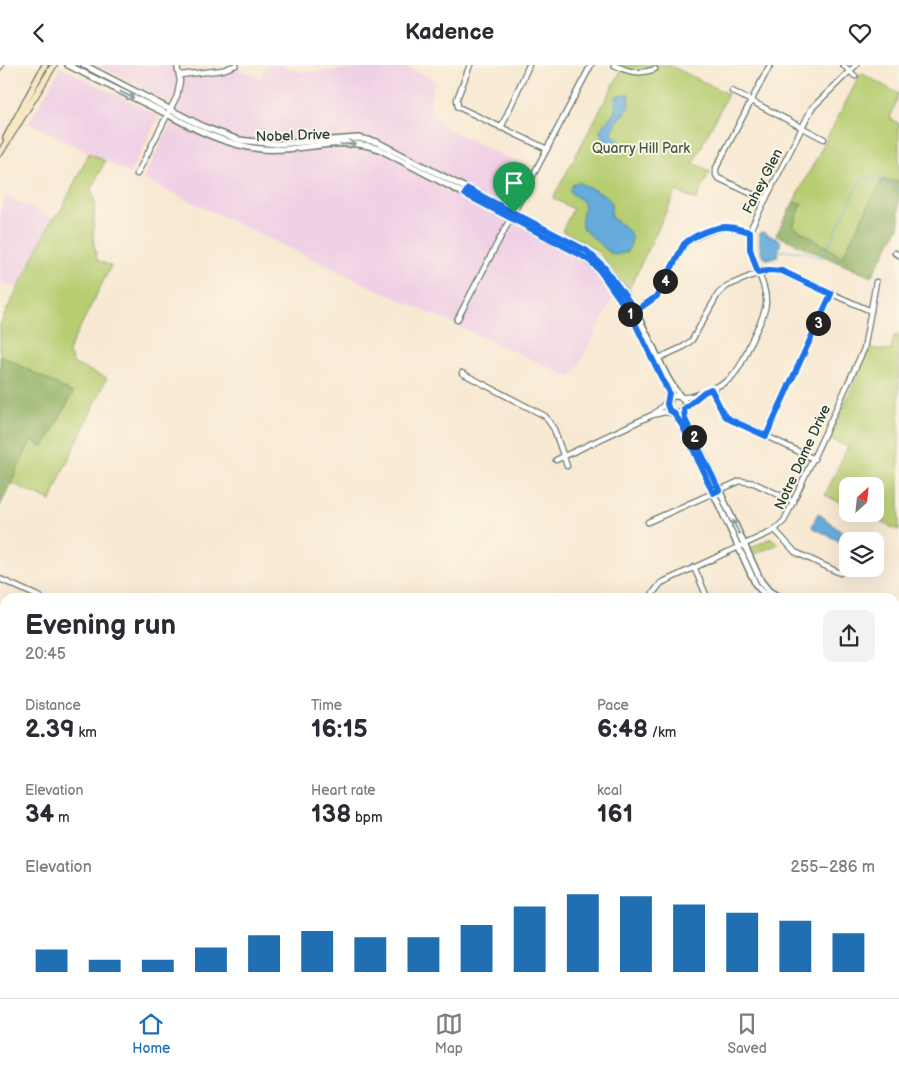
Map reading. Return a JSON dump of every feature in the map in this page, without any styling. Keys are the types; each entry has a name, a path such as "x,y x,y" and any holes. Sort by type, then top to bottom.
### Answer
{"main road":[{"path":"0,152 45,65"},
{"path":"0,152 54,65"}],"street":[{"name":"Nobel Drive","path":"68,65 169,112 239,140 276,144 347,137 371,140 387,146 584,257 600,271 633,313 668,391 668,407 683,427 738,547 764,593"},
{"name":"Nobel Drive","path":"84,65 169,112"},
{"path":"137,175 179,90 180,75 177,65"},
{"path":"180,75 223,70 236,65"},
{"path":"470,65 456,105 460,109 547,149"},
{"path":"501,128 529,65"},
{"path":"457,320 590,65"},
{"path":"614,65 638,73 655,69"},
{"path":"765,200 724,181 716,175 716,168 770,65"},
{"path":"843,65 855,76"},
{"name":"Fahey Glen","path":"652,415 672,397 688,397 704,392 729,380 740,366 765,311 766,296 750,249 750,232 818,100 856,65"},
{"path":"732,91 824,139"},
{"name":"Nobel Drive","path":"512,215 587,251 604,267 659,358 669,383 685,403 685,419 744,544 758,583 772,593"},
{"path":"633,313 657,296 684,244 688,241 710,231 725,227 750,232"},
{"path":"584,257 587,251"},
{"path":"659,358 683,347 692,340 720,291 727,286 769,270 782,271 871,311"},
{"name":"Notre Dame Drive","path":"653,593 661,583 775,530 784,521 864,349 876,282"},
{"path":"766,436 831,294"},
{"path":"462,373 545,416 554,429 567,466"},
{"path":"711,389 724,415 731,420 814,459"},
{"name":"Fahey Glen","path":"652,415 665,412 678,413 704,392"},
{"path":"556,460 652,415"},
{"path":"699,461 705,459"},
{"path":"648,522 738,481 750,481 794,502"},
{"path":"775,530 796,552 839,573"},
{"path":"694,567 705,593"},
{"path":"0,579 31,593"}],"shaded area":[{"path":"98,65 174,65 178,78 222,72 236,68 260,79 267,65 278,65 303,72 358,69 376,65 401,65 435,80 430,102 432,112 442,126 533,170 505,218 588,263 598,272 613,299 572,378 365,284 143,179 179,108"},
{"path":"61,67 159,116 130,173 29,123"},
{"path":"7,196 53,218 18,289 0,281 0,208"}],"green space":[{"name":"Quarry Hill Park","path":"624,65 669,65 728,94 693,163 710,171 696,200 676,191 629,289 599,253 587,244 562,231 573,209 553,198"},
{"path":"861,73 899,94 890,118 899,124 899,181 882,180 842,257 793,226 802,204 793,203"},
{"path":"89,153 105,161 91,189 95,202 93,238 97,260 111,266 68,351 74,364 107,378 60,477 51,501 11,483 31,439 44,446 73,393 0,355 0,324 53,218 61,210"},
{"path":"882,180 899,181 899,227 871,277 776,235 793,203 802,203 793,226 842,257"},
{"path":"899,335 899,531 883,523 884,477 839,477 839,502 825,495 848,447 829,438 870,348 891,351 894,336"},
{"path":"0,355 73,393 44,447 31,440 0,506"},
{"path":"771,538 779,544 754,554 753,547"}],"water":[{"path":"629,94 629,106 614,127 612,133 631,153 626,153 608,143 601,135 600,130 615,111 616,97"},
{"path":"578,182 606,196 611,202 611,217 629,231 631,235 632,240 627,252 615,255 610,253 582,228 583,201 572,194 570,190 573,184"},
{"path":"763,232 781,241 777,257 766,259 762,254 760,233"},
{"path":"818,513 842,532 839,532 839,541 813,528 812,526"}],"waterway":[{"path":"827,249 860,181 870,177 885,181 899,188"},
{"path":"778,251 804,251 821,258 823,257"}],"route":[{"path":"468,189 514,213 587,251 610,273 636,311 653,301 657,296 684,244 710,231 725,227 750,232 750,249 758,273 769,270 782,271 831,294 766,436 724,415 711,389 704,392 684,409 685,419 719,490 713,493 683,427 674,413 669,410 667,404 669,393 631,315 600,271 581,255 465,194 468,189"}]}
